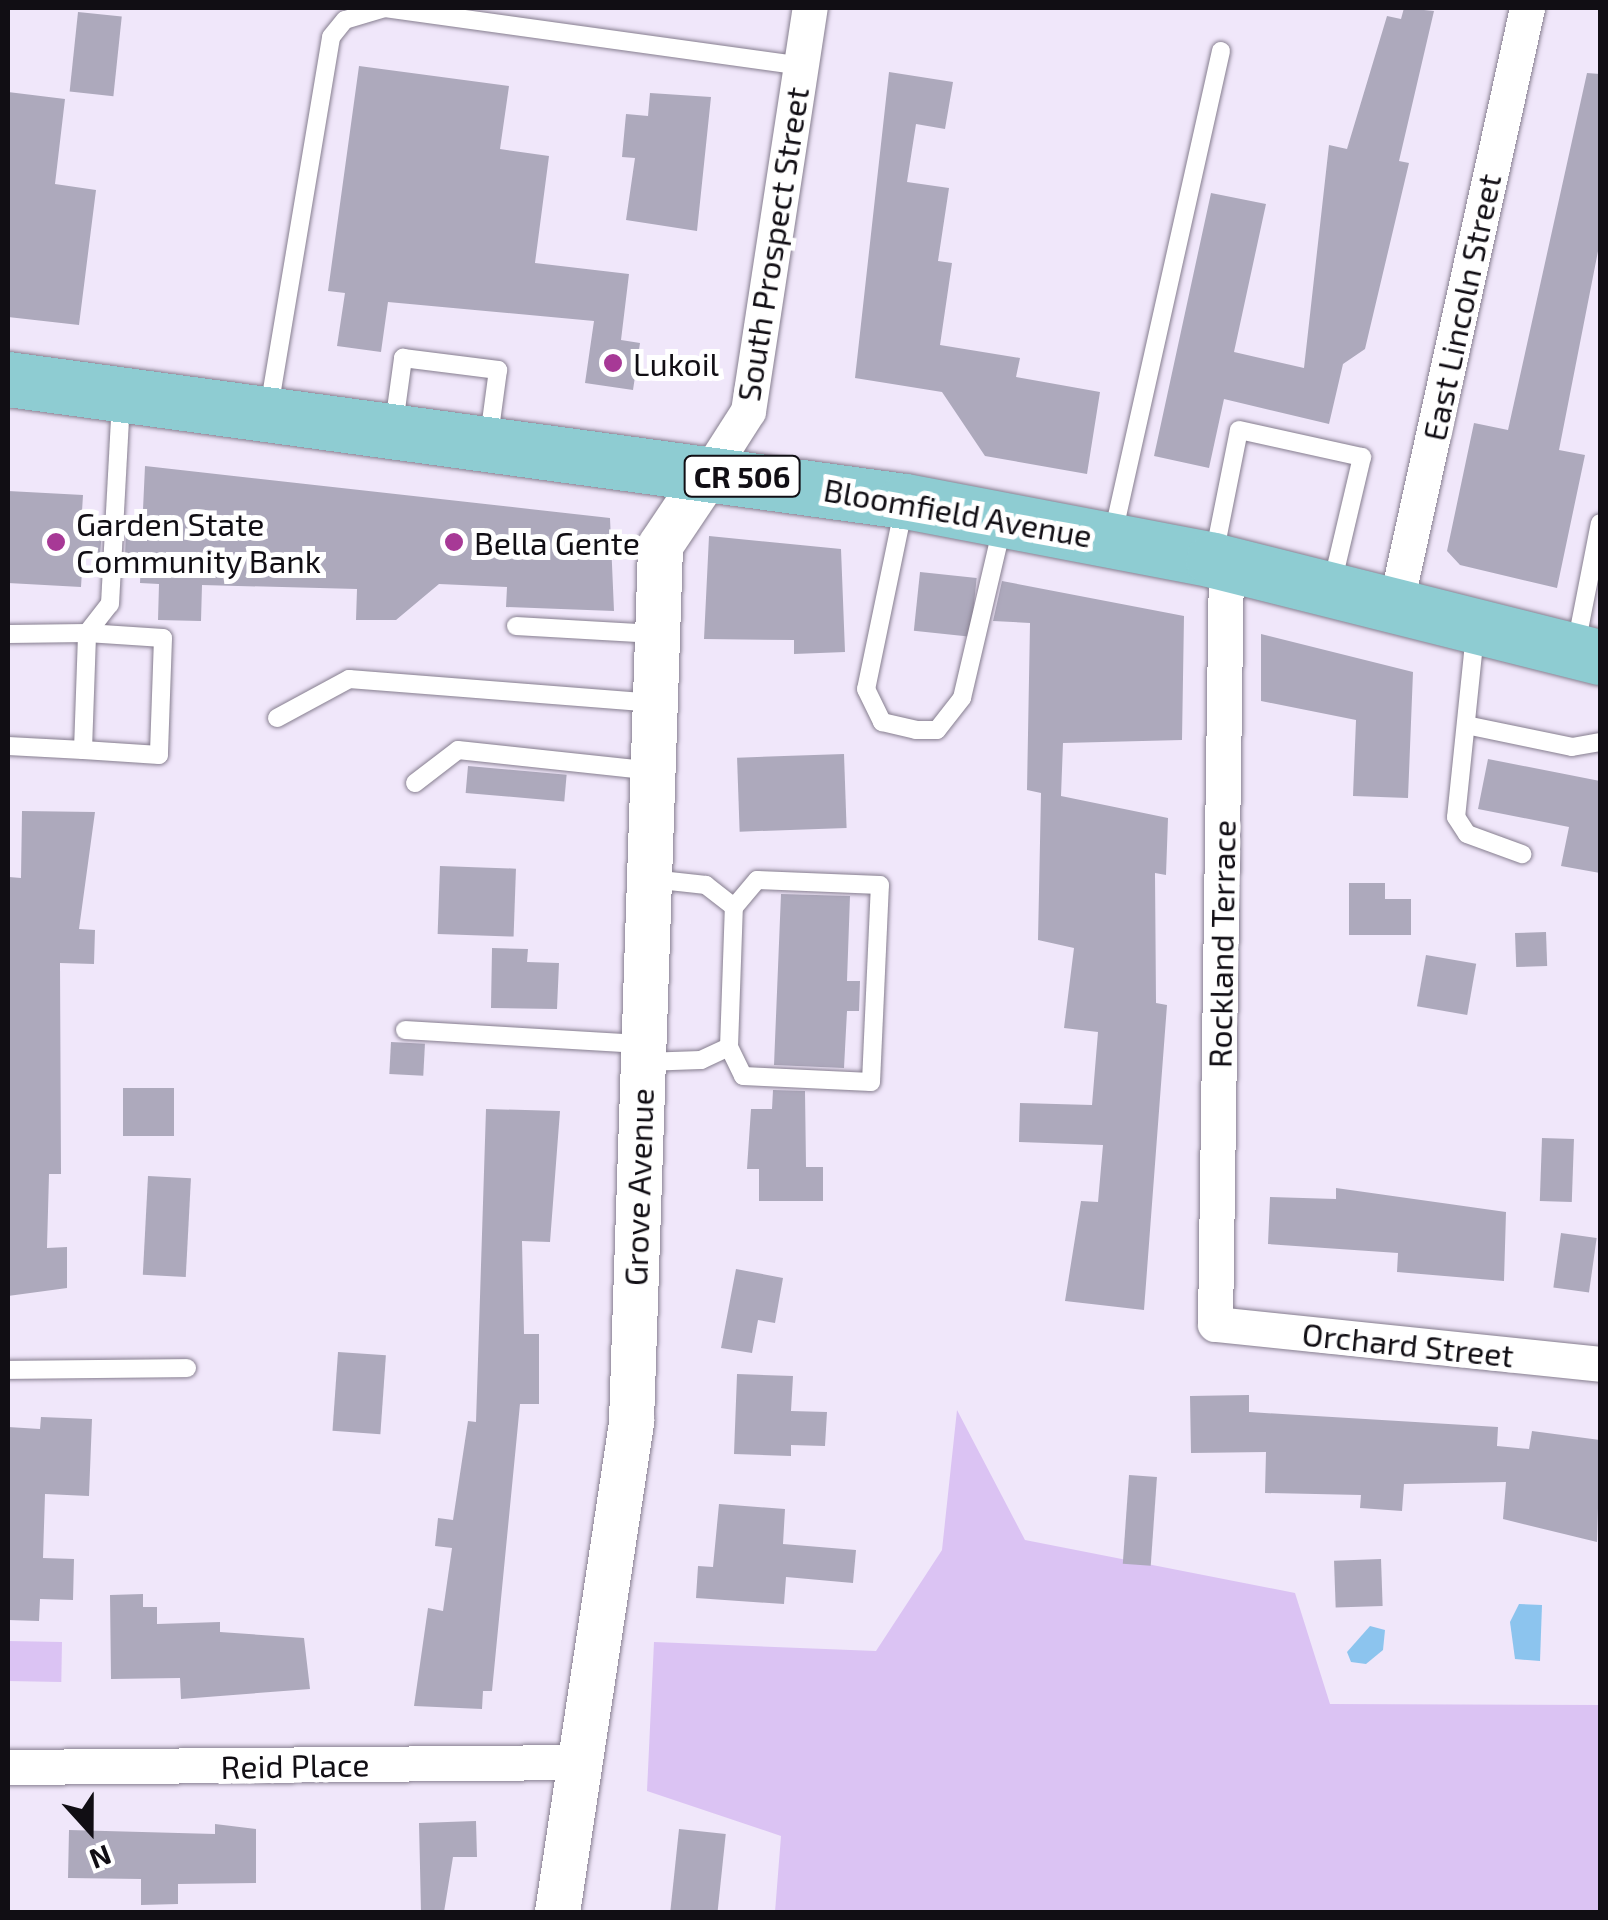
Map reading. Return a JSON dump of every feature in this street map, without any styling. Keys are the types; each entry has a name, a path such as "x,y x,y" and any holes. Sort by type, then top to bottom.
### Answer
{"main road":[{"name":"Bloomfield Avenue","path":"8,379 709,472 1004,518 1220,562 1588,655"}],"street":[{"name":"South Prospect Street","path":"709,472 748,411 810,8"},
{"name":"East Lincoln Street","path":"1395,607 1527,8"},
{"name":"Grove Avenue","path":"557,1912 631,1420 660,544 709,472"},
{"name":"Rockland Terrace","path":"1214,1324 1220,562"},
{"name":"Orchard Street","path":"1214,1324 1600,1364"},
{"name":"Reid Place","path":"8,1767 582,1762"}],"lane":[{"path":"268,413 331,37 345,20 384,8 801,66"},
{"path":"1111,540 1220,52"},
{"path":"393,430 404,358 498,370 488,442"},
{"path":"83,750 88,632 110,604 122,394"},
{"path":"1220,562 1239,430 1362,457 1331,590"},
{"path":"905,501 866,689 882,722 916,730 937,730 962,698 1004,518"},
{"path":"1588,655 1600,523"},
{"path":"516,626 658,634"},
{"path":"1476,628 1456,816 1467,834 1522,854"},
{"path":"8,634 88,632 163,638 159,755 8,746"},
{"path":"277,718 349,679 656,703"},
{"path":"1466,725 1572,747 1600,742"},
{"path":"415,783 458,750 654,771"},
{"path":"650,879 706,885 734,907"},
{"path":"758,880 880,885 871,1082 744,1076 729,1047 734,907 758,880"},
{"path":"405,1030 701,1060 729,1047"},
{"path":"8,1370 188,1368"}],"shaded area":[{"path":"957,1410 1025,1540 1295,1593 1330,1704 1600,1705 1600,1912 775,1912 781,1836 647,1791 654,1642 876,1651 942,1550"},
{"path":"8,1641 62,1642 61,1682 8,1681"}],"water":[{"path":"1519,1604 1542,1605 1540,1661 1515,1659 1510,1622"},
{"path":"1370,1626 1385,1630 1383,1650 1366,1664 1351,1662 1347,1652"}],"building":[{"path":"1404,8 1434,11 1399,161 1409,163 1365,349 1343,364 1329,424 1224,399 1209,468 1154,456 1211,193 1266,204 1234,352 1304,368 1329,145 1347,149 1387,16 1401,19"},
{"path":"78,12 122,17 113,96 70,92"},
{"path":"359,66 509,86 500,149 549,156 535,263 629,274 621,340 640,343 633,390 585,383 594,321 388,302 381,352 337,346 345,293 328,291"},
{"path":"889,72 953,82 945,129 916,124 907,182 949,188 938,261 952,263 940,345 1020,358 1016,377 1100,392 1087,474 985,456 942,392 855,378"},
{"path":"1587,73 1600,74 1600,241 1559,450 1585,455 1557,588 1460,565 1447,551 1474,423 1508,430"},
{"path":"8,92 65,99 55,184 96,190 79,325 8,317"},
{"path":"650,93 711,97 697,231 626,220 635,158 622,157 626,114 648,116"},
{"path":"145,466 610,518 614,611 506,607 507,587 439,584 396,620 356,620 357,589 202,585 201,621 158,620 159,584 140,583 141,558 125,557 126,530 142,531"},
{"name":"Garden State Community Bank","path":"8,491 83,495 81,528 102,529 100,556 83,555 81,587 8,583"},
{"path":"709,536 841,549 845,652 794,654 794,640 704,639"},
{"path":"920,572 977,578 971,637 914,631"},
{"path":"1002,581 1184,616 1182,740 1063,743 1061,796 1168,818 1166,875 1155,873 1156,1003 1167,1005 1144,1310 1065,1301 1081,1201 1098,1202 1103,1145 1019,1142 1020,1103 1092,1105 1098,1032 1064,1028 1074,948 1038,940 1041,793 1027,790 1030,623 993,621"},
{"path":"1261,634 1413,672 1408,798 1353,796 1356,720 1261,701"},
{"path":"844,754 847,828 740,832 737,758"},
{"path":"1488,759 1600,781 1600,873 1561,866 1569,827 1478,809"},
{"path":"468,766 567,775 564,802 466,793"},
{"path":"22,811 95,812 79,929 95,930 94,964 60,963 61,1174 49,1174 47,1248 67,1247 67,1288 8,1296 8,906 9,877 21,878"},
{"path":"440,866 516,869 514,937 438,934"},
{"path":"1349,883 1385,883 1385,899 1411,899 1411,935 1349,935"},
{"path":"781,894 850,896 847,981 860,981 859,1011 847,1011 844,1068 774,1065"},
{"path":"1546,932 1547,966 1516,967 1515,933"},
{"path":"492,948 528,949 527,962 559,963 557,1009 491,1008"},
{"path":"1426,955 1476,964 1467,1015 1417,1006"},
{"path":"391,1042 425,1044 423,1076 389,1074"},
{"path":"123,1088 174,1088 174,1136 123,1136"},
{"path":"773,1090 805,1091 806,1167 823,1167 823,1201 759,1201 759,1169 747,1169 751,1109 772,1109"},
{"path":"486,1109 560,1111 550,1242 522,1241 524,1334 539,1334 539,1404 520,1404 492,1691 483,1691 482,1709 414,1706 428,1608 443,1611 452,1548 435,1546 438,1518 453,1520 468,1421 476,1422"},
{"path":"1542,1138 1574,1139 1572,1202 1540,1201"},
{"path":"148,1176 191,1178 186,1277 143,1275"},
{"path":"1336,1188 1506,1212 1504,1281 1397,1272 1398,1253 1268,1244 1270,1197 1336,1199"},
{"path":"1561,1233 1597,1238 1589,1292 1553,1287"},
{"path":"736,1269 783,1278 775,1323 758,1320 752,1353 721,1348"},
{"path":"338,1352 386,1355 380,1434 332,1431"},
{"path":"737,1374 793,1376 791,1411 827,1412 825,1446 791,1445 791,1456 734,1454"},
{"path":"1249,1395 1249,1412 1498,1427 1497,1446 1529,1449 1532,1431 1600,1440 1597,1542 1503,1519 1506,1482 1404,1484 1402,1511 1360,1508 1361,1495 1265,1493 1266,1452 1191,1453 1190,1396"},
{"path":"41,1417 92,1419 89,1496 45,1494 43,1558 74,1559 73,1600 40,1599 39,1621 8,1620 8,1427 40,1429"},
{"path":"1129,1475 1157,1477 1151,1566 1123,1564"},
{"path":"719,1504 785,1509 783,1544 856,1550 853,1583 786,1577 784,1604 696,1598 698,1566 713,1567"},
{"path":"1381,1559 1383,1606 1336,1608 1334,1561"},
{"path":"143,1594 143,1607 157,1607 157,1624 220,1622 220,1632 304,1638 310,1689 181,1699 180,1678 111,1679 110,1595"},
{"path":"476,1821 477,1857 453,1857 444,1912 421,1912 419,1823"},
{"path":"215,1824 256,1829 256,1883 178,1884 178,1904 141,1905 141,1879 68,1878 69,1830 215,1834"},
{"path":"679,1829 726,1834 718,1912 670,1912"}],"place":[{"name":"Lukoil","path":"613,363"},
{"name":"Garden State Community Bank","path":"56,542"},
{"name":"Bella Gente","path":"454,542"}]}
